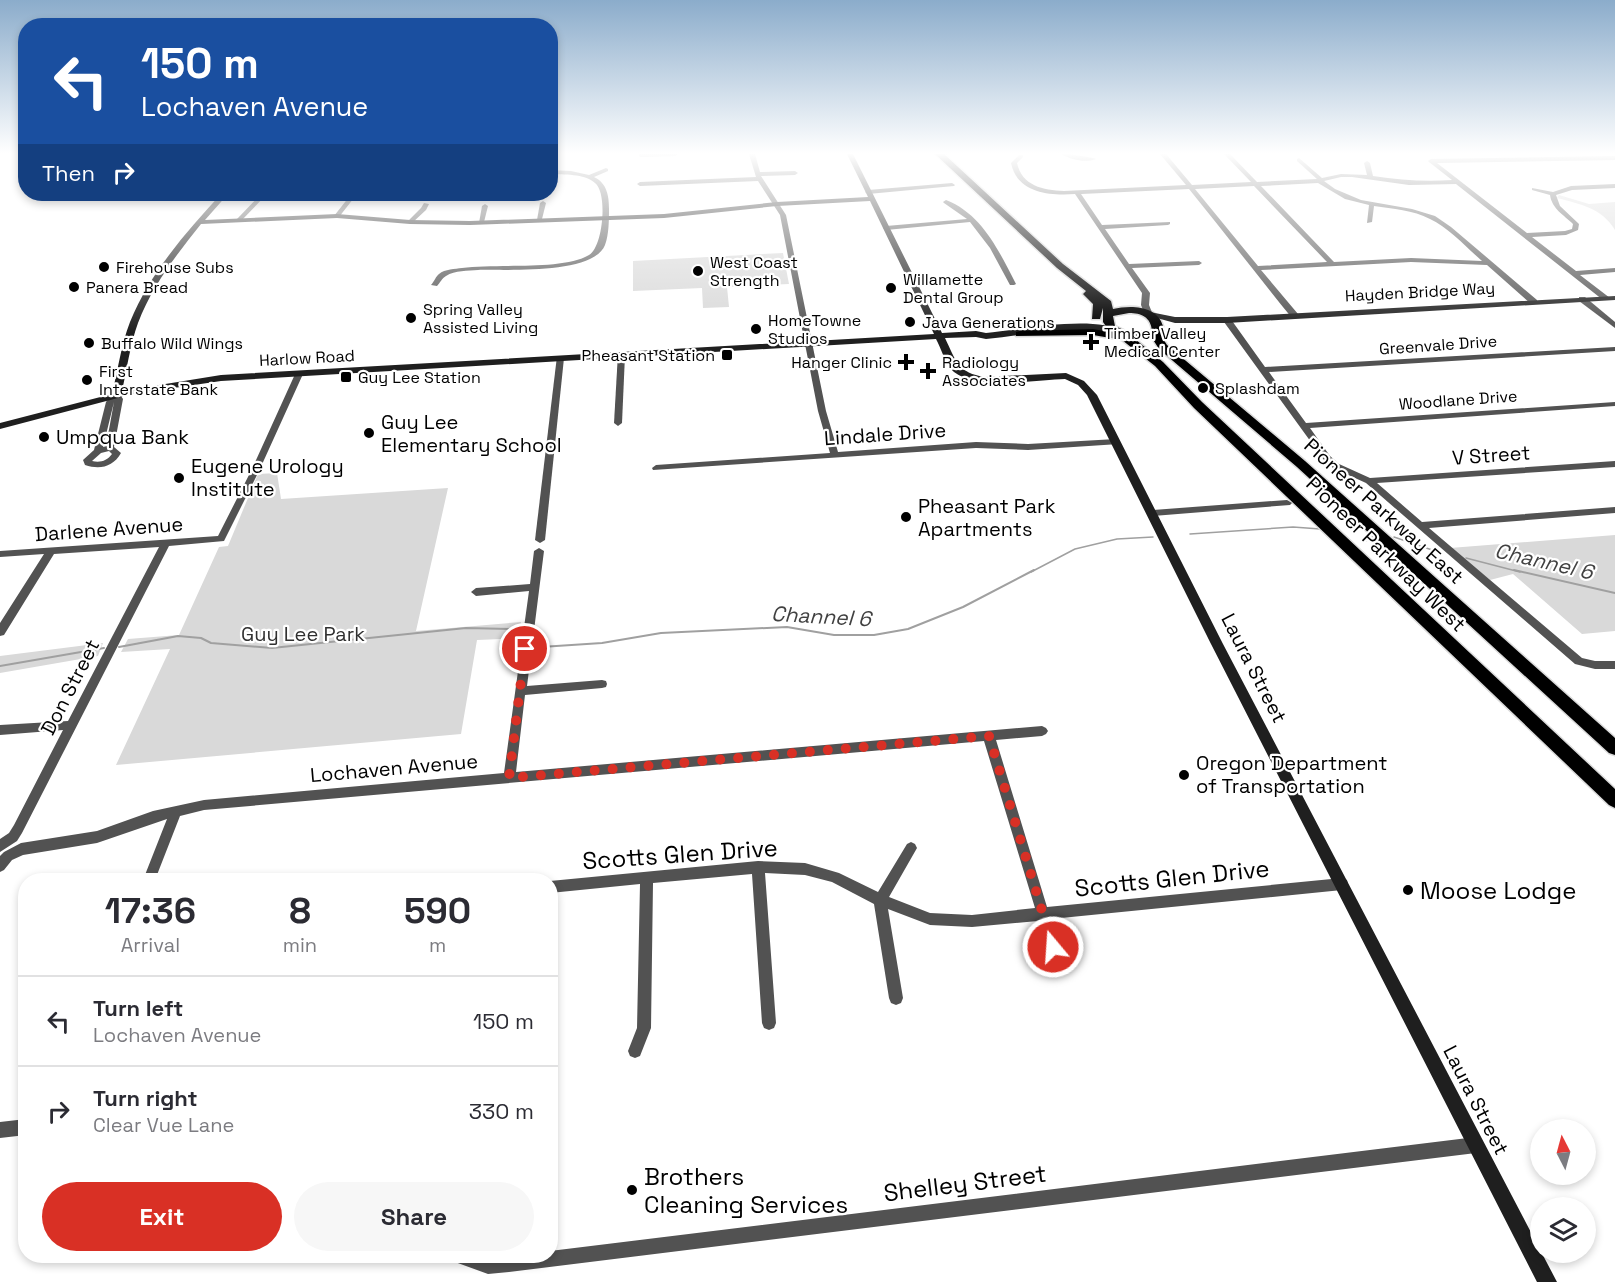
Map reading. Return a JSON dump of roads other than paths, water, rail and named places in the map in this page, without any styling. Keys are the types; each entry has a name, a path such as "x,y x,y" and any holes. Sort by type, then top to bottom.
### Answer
{"main road":[{"path":"116,395 130,334 145,298 168,261 206,214"},
{"path":"199,222 337,216 410,222 481,222 684,214"},
{"name":"Laura Street","path":"879,214 952,365 962,374 986,380 1051,376 1077,380 1086,386 1092,395 1217,644 1546,1282"},
{"path":"1005,214 1107,303 1108,323 1122,335"},
{"path":"1014,214 1077,271 1132,310"},
{"path":"1075,277 1098,303 1096,317"},
{"name":"Hayden Bridge Way","path":"1148,312 1175,321 1227,320 1610,298"},
{"path":"976,334 984,331 1070,323 1132,310 1148,312"},
{"name":"Pioneer Parkway East","path":"1148,312 1157,324 1157,340 1163,347 1301,464 1615,748"},
{"name":"Hayden Bridge Way","path":"1020,334 1094,332 1141,336 1172,327 1227,320"},
{"path":"939,336 1020,334"},
{"name":"Pioneer Parkway West","path":"1122,335 1159,364 1198,405 1615,800"},
{"name":"Harlow Road","path":"0,426 116,395 197,381 939,336"}],"street":[{"path":"239,220 245,214"},
{"path":"410,222 419,214"},
{"path":"481,222 483,214"},
{"path":"539,219 540,214"},
{"path":"782,214 822,411 836,455"},
{"path":"966,214 973,220 1012,284"},
{"path":"1092,214 1146,293 1148,312"},
{"path":"1213,214 1295,316"},
{"path":"1285,214 1332,264"},
{"path":"1369,222 1370,214"},
{"path":"1423,214 1441,223 1534,302"},
{"path":"1497,214 1573,273 1610,298"},
{"path":"1524,235 1566,233 1575,230 1576,224 1565,214"},
{"path":"435,285 442,275 461,269 560,264 591,257 602,244 605,216"},
{"path":"886,228 973,220"},
{"path":"1102,227 1168,224"},
{"path":"1257,268 1437,260 1488,263"},
{"path":"1129,266 1199,262"},
{"path":"1573,273 1615,270"},
{"path":"1582,299 1615,326"},
{"path":"1227,320 1327,458 1354,476 1369,481 1579,661 1595,665 1615,665"},
{"name":"Greenvale Drive","path":"1263,370 1615,349"},
{"path":"618,423 621,355"},
{"path":"509,778 535,587 560,358"},
{"name":"Darlene Avenue","path":"0,554 221,539 299,374"},
{"path":"98,451 110,402 116,395 119,399 110,448"},
{"name":"Woodlane Drive","path":"1304,426 1615,404"},
{"name":"Lindale Drive","path":"656,468 976,445 1028,447 1116,442"},
{"path":"110,448 117,453 111,461 100,465 90,465 87,460 98,451 110,448"},
{"name":"V Street","path":"1369,481 1615,464"},
{"path":"1153,513 1287,503"},
{"path":"1421,525 1615,510"},
{"name":"Don Street","path":"3,853 18,829 166,543"},
{"path":"0,632 51,551"},
{"path":"476,592 535,587"},
{"path":"520,690 602,684"},
{"path":"0,730 72,725"},
{"name":"Lochaven Avenue","path":"3,853 33,846 68,844 176,811 204,805 1042,731"},
{"path":"989,736 1053,947 1045,967"},
{"path":"152,873 176,811"},
{"path":"896,998 880,900 911,848"},
{"path":"758,867 769,1023"},
{"name":"Scotts Glen Drive","path":"558,885 758,867 805,869 834,877 880,900 930,919 972,921 1342,884"},
{"path":"634,1051 644,1028 647,878"},
{"path":"0,1130 18,1128"},
{"name":"Shelley Street","path":"558,1258 1476,1145"},
{"name":"Shelley Street","path":"480,1263 488,1266 517,1263"}],"waterway":[{"name":"Channel 6","path":"1190,534 1293,527 1320,529"},
{"name":"Channel 6","path":"1031,572 1075,549 1117,539 1153,537"},
{"name":"Channel 6","path":"1394,537 1438,552"},
{"name":"Channel 6","path":"1364,541 1373,539"},
{"name":"Channel 6","path":"1466,558 1520,572"},
{"name":"Channel 6","path":"541,647 602,643 661,633 787,627 834,635 874,635 908,629 963,607 1034,570"},
{"name":"Channel 6","path":"1514,570 1615,593"},
{"name":"Channel 6","path":"119,647 178,636 201,638 211,643 272,648 466,628 510,629"},
{"name":"Channel 6","path":"0,666 104,648"}],"place":[{"name":"Firehouse Subs","path":"104,267"},
{"name":"West Coast Strength","path":"698,271"},
{"name":"Panera Bread","path":"74,287"},
{"name":"Willamette Dental Group","path":"891,288"},
{"name":"Spring Valley Assisted Living","path":"411,318"},
{"name":"Java Generations","path":"910,322"},
{"name":"HomeTowne Studios","path":"756,329"},
{"name":"Timber Valley Medical Center","path":"1091,342"},
{"name":"Buffalo Wild Wings","path":"89,343"},
{"name":"Pheasant Station","path":"727,355"},
{"name":"Hanger Clinic","path":"906,362"},
{"name":"Radiology Associates","path":"928,371"},
{"name":"Guy Lee Station","path":"346,377"},
{"name":"First Interstate Bank","path":"87,380"},
{"name":"Splashdam","path":"1203,388"},
{"name":"Guy Lee Elementary School","path":"369,433"},
{"name":"Umpqua Bank","path":"44,437"},
{"name":"Eugene Urology Institute","path":"179,478"},
{"name":"Pheasant Park Apartments","path":"906,517"},
{"name":"Oregon Department of Transportation","path":"1184,775"},
{"name":"Moose Lodge","path":"1408,890"},
{"name":"Brothers Cleaning Services","path":"632,1190"}],"park label":[{"name":"Guy Lee Park","path":"303,634"}]}
